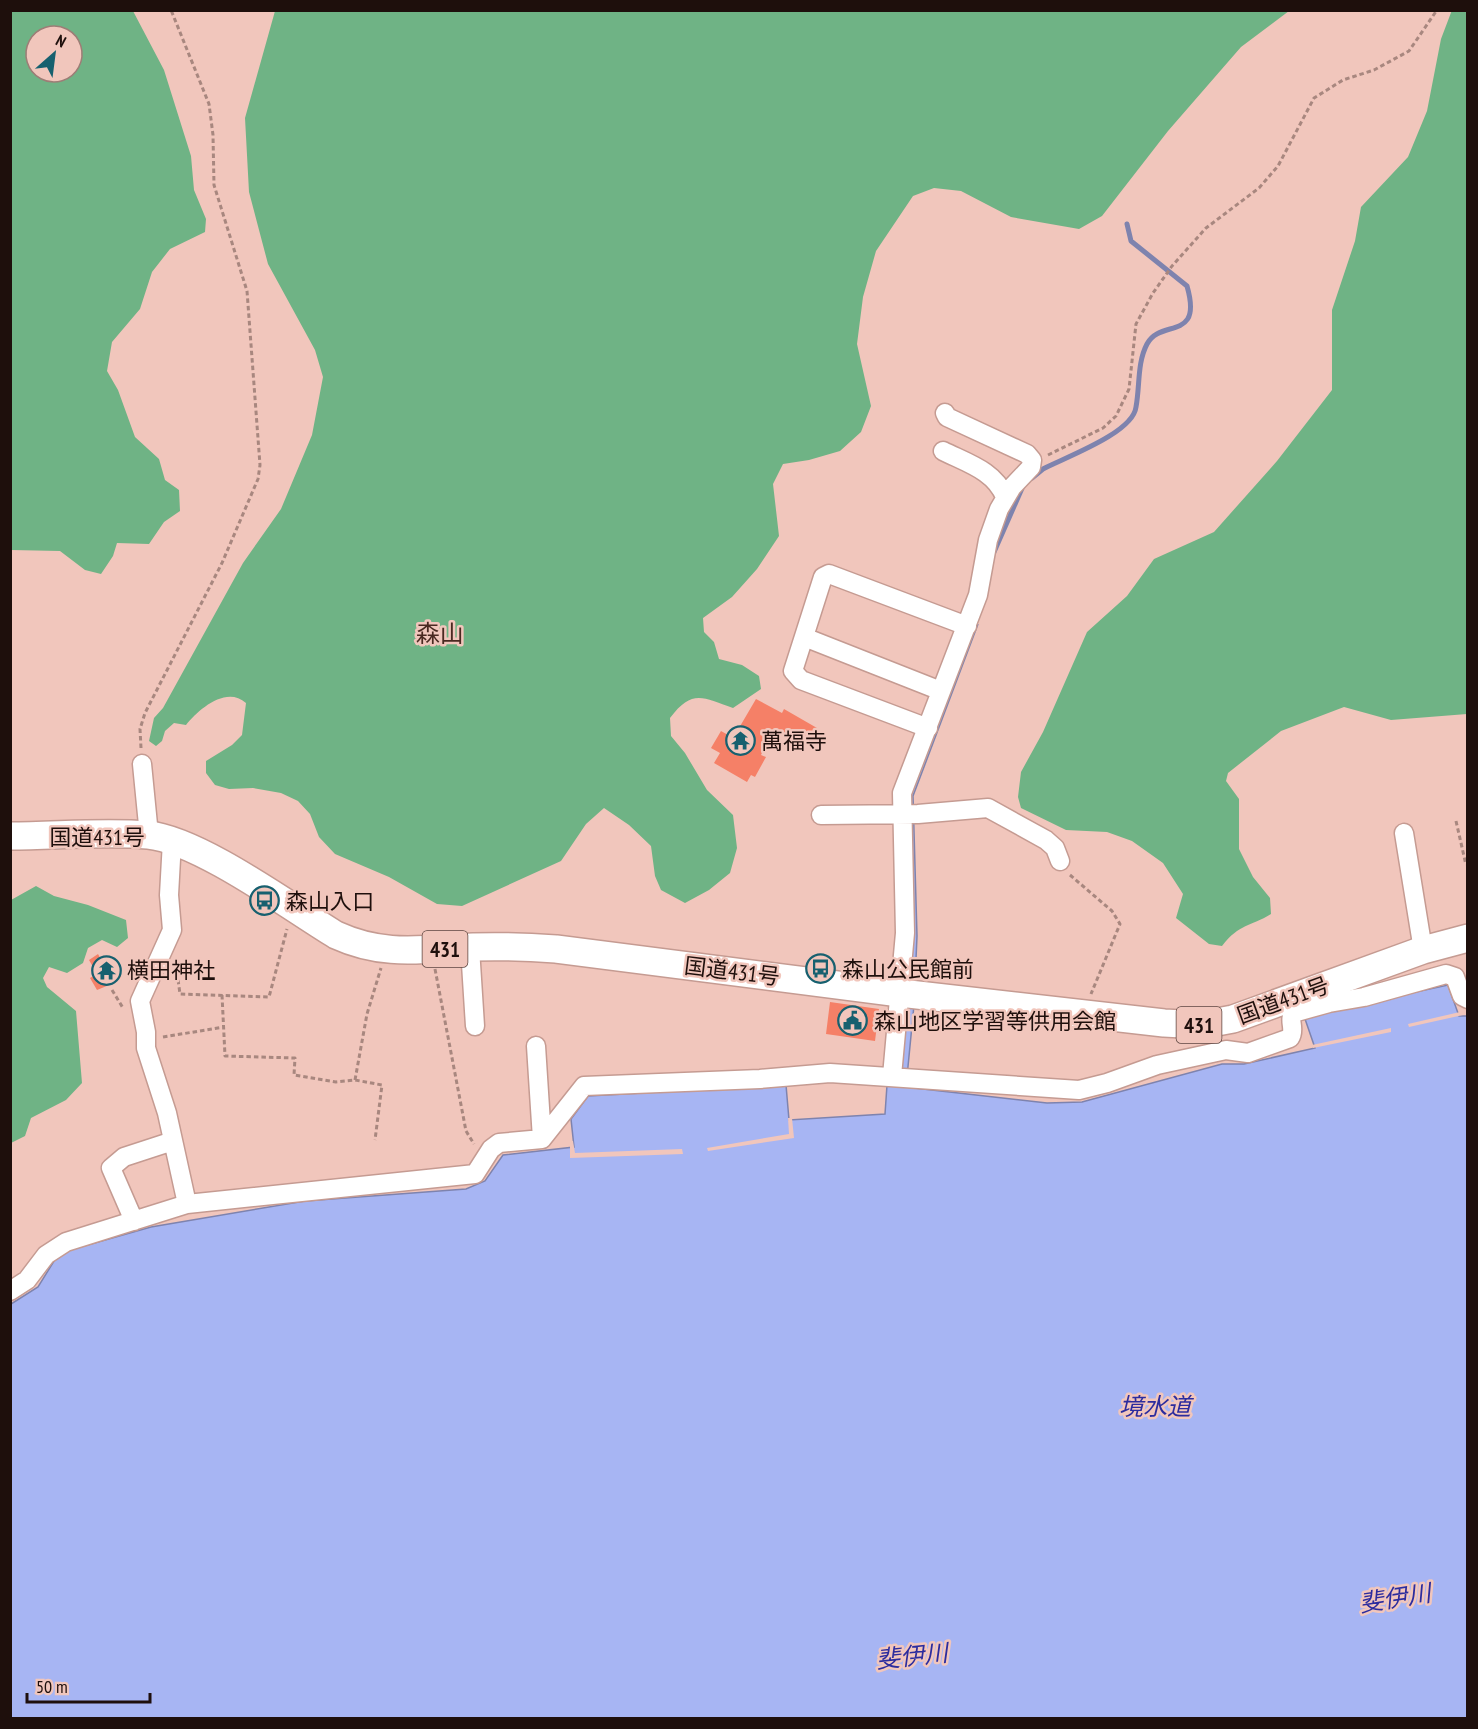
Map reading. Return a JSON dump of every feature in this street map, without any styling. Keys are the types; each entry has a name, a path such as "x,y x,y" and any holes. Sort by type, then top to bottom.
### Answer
{"highway":[{"name":"国道431号","path":"10,837 160,838 203,854 354,944 385,951 470,948 556,949 908,994 1201,1025 1326,995 1423,950 1467,938"}],"street":[{"path":"899,1077 908,994 905,933 909,814 902,793 978,595 988,540 1005,497 1031,467 1032,460 1027,454 947,417 945,413"},
{"path":"943,451 990,475 1001,486 1005,497"},
{"path":"928,728 801,680 793,671 823,578 829,574 967,626"},
{"path":"804,637 941,691"},
{"path":"142,764 160,838 172,930 140,1000 146,1040 187,1204"},
{"path":"821,815 909,814 988,808 1046,840 1054,848 1060,861"},
{"path":"1404,833 1423,950"},
{"path":"470,948 475,1026"},
{"path":"10,1291 27,1280 41,1260 66,1242 187,1204 476,1174 491,1149 499,1143 542,1139 584,1086 760,1079 830,1073 1079,1090 1157,1065 1226,1050 1248,1053 1290,1038 1294,1030 1291,1017 1293,1013 1326,995 1364,997 1446,974 1455,977 1462,996 1467,999"},
{"path":"536,1046 542,1139"},
{"path":"134,1221 111,1168 124,1157 173,1141"}],"path":[{"path":"142,764 140,729 145,713 222,563 258,479 260,465 247,291 214,185 213,135 209,104 171,10"},
{"path":"1031,467 1055,450 1103,428 1116,416 1129,389 1136,324 1166,274 1206,228 1265,181 1293,140 1314,98 1343,80 1374,70 1408,51 1437,10"},
{"path":"1456,821 1467,871"},
{"path":"1060,861 1077,883 1112,911 1120,924 1083,1014"},
{"path":"176,962 180,994 269,997 293,909"},
{"path":"431,950 466,1131 484,1161"},
{"path":"355,1080 367,1014 385,951"},
{"path":"222,995 225,1056 295,1058 294,1075 336,1082 355,1080 382,1085 375,1140"},
{"path":"146,1040 224,1027"}],"green space":[{"path":"11,10 133,11 164,70 191,156 194,190 206,219 205,232 170,249 152,272 140,309 112,342 107,371 118,390 135,437 159,459 165,480 179,490 180,511 164,522 149,544 117,543 113,556 101,574 85,570 60,551 11,550"},
{"path":"275,10 1289,11 1241,47 1168,131 1102,216 1079,229 1011,217 961,191 934,188 913,196 876,251 863,297 857,344 871,406 861,432 840,451 809,460 783,464 773,484 779,536 757,569 732,597 703,618 704,632 714,642 719,659 742,665 759,676 761,689 733,708 705,699 691,699 670,718 671,736 685,753 707,790 733,815 737,848 730,873 709,890 685,903 661,890 655,876 651,846 629,825 604,808 586,824 561,861 462,906 437,904 389,877 335,854 319,837 310,814 298,801 281,793 253,788 229,789 215,785 206,773 206,761 232,745 242,735 246,703 238,698 221,698 213,702 186,725 174,723 165,731 162,741 156,746 149,741 154,718 163,708 243,563 281,509 312,435 323,377 315,350 268,264 249,192 245,118"},
{"path":"1452,10 1468,11 1467,714 1391,720 1344,707 1281,731 1228,773 1226,781 1239,799 1239,849 1253,877 1270,898 1271,914 1240,929 1222,946 1209,944 1176,918 1183,894 1163,863 1132,841 1107,832 1066,830 1021,808 1018,797 1021,772 1043,732 1087,632 1127,596 1154,559 1214,532 1277,461 1332,390 1332,310 1355,241 1361,207 1408,157 1427,111 1441,39"},
{"path":"36,886 54,896 88,905 126,920 128,938 117,947 102,940 88,948 83,963 67,973 49,967 43,978 47,987 76,1011 82,1083 66,1100 31,1118 25,1136 11,1143 11,900"}],"water":[{"name":"境水道","path":"978,624 913,796 917,936 914,1005 906,1087 1047,1103 1082,1102 1222,1064 1244,1064 1315,1048 1304,1016 1448,985 1459,1016 1467,1016 1467,1718 11,1718 11,1304 38,1287 59,1253 151,1227 305,1201 466,1189 485,1181 503,1155 574,1147 571,1119 588,1096 786,1085 789,1120 885,1114 907,797 963,651"}],"pier":[{"path":"1460,1012 1463,1015 1409,1027 1408,1024"},
{"path":"1391,1028 1391,1032 1313,1048 1312,1045"},
{"path":"788,1118 792,1118 794,1138 708,1151 707,1148 789,1134"},
{"path":"570,1141 573,1141 575,1153 682,1149 683,1154 570,1158"}],"building":[{"name":"萬福寺","path":"756,699 782,713 784,709 817,728 807,745 783,732 780,738 771,733 761,755 766,757 755,777 751,775 747,782 714,763 720,753 711,748 721,731 730,736 736,726 739,728"},
{"name":"横田神社","path":"98,954 105,967 113,962 121,977 113,981 114,983 97,990 90,978 97,974 89,960"},
{"name":"森山地区学習等供用会館","path":"830,1002 879,1009 875,1041 826,1034"}],"waterway":[{"path":"1032,478 1043,469 1111,435 1132,417 1136,407 1140,367 1147,344 1153,336 1185,322 1189,315 1187,286 1131,241 1127,224"},
{"path":"994,552 1023,486"}],"place":[{"name":"萬福寺","path":"740,741"},
{"name":"森山入口","path":"265,901"},
{"name":"森山公民館前","path":"821,969"},
{"name":"横田神社","path":"106,970"},
{"name":"森山地区学習等供用会館","path":"853,1021"}],"district":[{"name":"森山","path":"440,633"}],"water label":[{"name":"斐伊川","path":"1395,1598"},
{"name":"斐伊川","path":"912,1656"}]}
